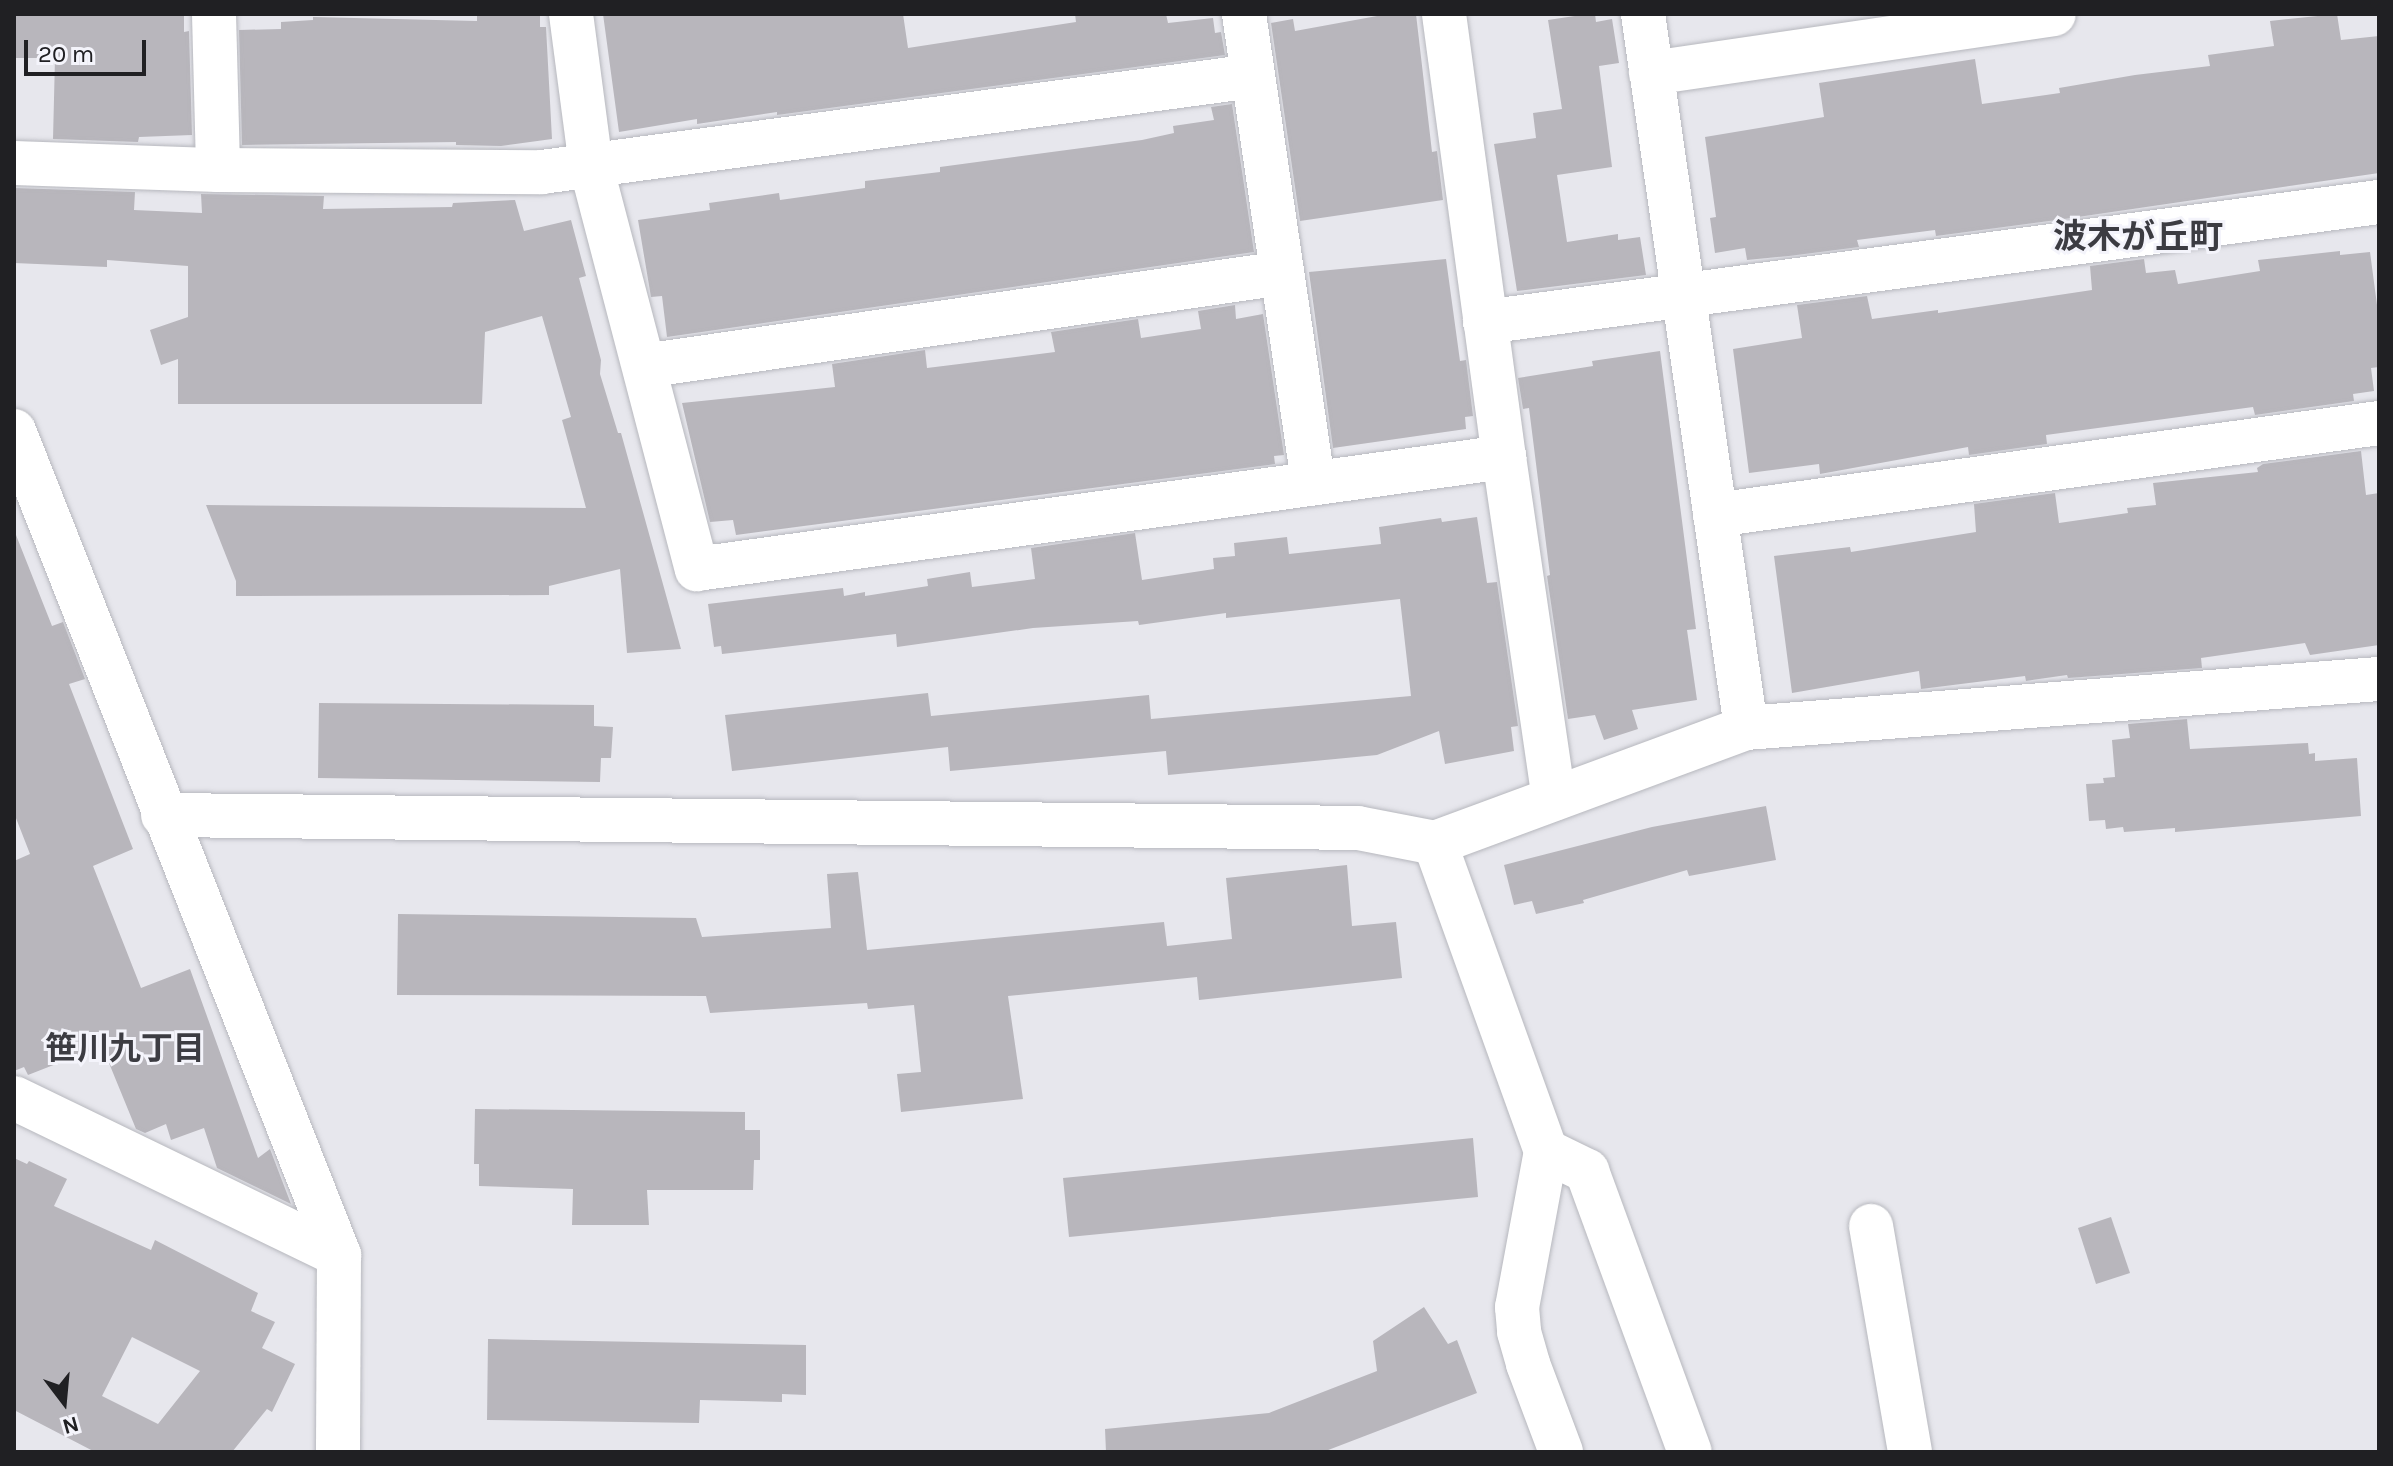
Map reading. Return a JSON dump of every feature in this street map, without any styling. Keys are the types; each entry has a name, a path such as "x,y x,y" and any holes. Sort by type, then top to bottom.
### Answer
{"street":[{"path":"214,14 218,170"},
{"path":"571,14 591,166 697,569 1504,457"},
{"path":"1244,14 1313,482"},
{"path":"1444,14 1554,798"},
{"path":"1643,14 1746,728"},
{"path":"1651,73 2054,14"},
{"path":"14,163 218,170 542,172 1253,76"},
{"path":"1485,322 1683,298 2379,202"},
{"path":"644,366 1282,273"},
{"path":"1715,515 2379,423"},
{"path":"14,431 339,1255 338,1452"},
{"path":"163,815 1358,828 1435,843 1746,728 2379,679"},
{"path":"1435,843 1546,1151 1517,1307 1519,1332 1528,1364 1561,1452"},
{"path":"14,1098 339,1255"},
{"path":"1546,1151 1587,1171 1690,1452"},
{"path":"1871,1226 1910,1452"}],"building":[{"path":"14,14 184,15 184,32 189,31 192,135 139,137 138,142 53,139 55,58 14,58"},
{"path":"477,14 540,14 540,27 546,27 552,139 501,146 456,145 456,142 242,145 239,30 281,29 281,22 313,20 313,17 477,21"},
{"path":"603,14 903,14 908,48 1076,22 1075,14 1166,14 1168,23 1213,18 1215,33 1221,32 1225,55 777,115 777,112 697,124 697,119 619,132"},
{"path":"1388,14 1416,14 1432,152 1437,151 1443,200 1300,221 1271,23 1293,19 1295,31"},
{"path":"1595,14 1596,22 1612,19 1619,63 1599,66 1612,167 1557,175 1567,242 1618,234 1618,240 1640,237 1646,275 1517,291 1494,144 1536,138 1533,113 1562,109 1548,20"},
{"path":"2337,14 2341,40 2379,36 2379,173 1936,236 1935,230 1857,240 1859,247 1789,256 1747,260 1745,248 1715,253 1710,218 1716,217 1705,137 1824,117 1819,83 1975,59 1982,104 2060,93 2059,88 2135,75 2210,66 2208,55 2274,46 2270,21"},
{"path":"1232,104 1254,252 667,337 662,296 651,297 638,220 710,210 709,203 779,193 780,200 865,188 865,181 940,172 940,167 1142,140 1174,133 1173,126 1214,120 1211,107"},
{"path":"14,188 135,192 134,210 202,213 201,194 324,196 323,209 452,207 453,203 515,200 524,231 571,220 586,276 579,278 601,360 600,374 618,433 621,433 681,649 627,653 620,569 549,586 549,595 236,596 236,581 206,505 586,508 562,420 571,417 542,316 485,332 482,404 178,404 178,359 161,365 150,330 188,317 188,266 107,260 107,267 14,263"},
{"path":"2340,251 2340,255 2370,252 2379,320 2379,367 2371,368 2374,391 2353,394 2354,401 2255,415 2253,407 2046,435 2047,444 1969,455 1968,447 1820,474 1819,464 1749,473 1733,349 1802,338 1797,305 1867,296 1872,319 1938,310 1938,313 2092,290 2090,266 2144,259 2146,273 2175,270 2178,284 2260,271 2258,260"},
{"path":"1446,259 1460,361 1466,360 1473,416 1465,417 1466,429 1333,448 1309,272"},
{"path":"1235,305 1236,319 1263,314 1284,455 1274,456 1275,464 736,535 733,520 710,522 682,403 835,387 832,364 925,350 927,368 1055,352 1051,332 1138,319 1141,338 1201,329 1198,311"},
{"path":"1660,351 1696,629 1687,630 1697,700 1632,710 1638,729 1604,740 1595,715 1568,719 1547,576 1550,575 1529,408 1523,409 1518,378 1593,366 1592,361"},
{"path":"2361,451 2366,495 2379,493 2379,645 2310,655 2305,643 2201,658 2202,668 2068,678 2067,675 2026,681 2025,676 1921,689 1919,671 1792,693 1774,556 1850,547 1851,552 1976,532 1974,504 2055,493 2059,523 2128,513 2127,508 2156,505 2153,483 2258,472 2257,468 2263,464"},
{"path":"1477,517 1487,583 1497,582 1518,726 1511,727 1514,751 1445,764 1439,731 1377,755 1168,775 1166,751 950,771 948,747 732,771 725,715 928,693 931,716 1149,695 1151,719 1411,696 1400,599 1226,618 1226,613 1139,625 1138,621 1033,628 897,647 896,634 722,654 721,646 714,647 708,604 843,588 844,596 865,592 865,596 928,586 927,579 970,572 972,587 1035,579 1031,548 1135,533 1142,580 1214,569 1213,558 1235,556 1234,543 1287,537 1289,554 1381,544 1379,527 1441,518 1442,522"},
{"path":"16,535 52,626 63,622 85,679 69,684 133,849 93,866 141,988 190,969 258,1158 270,1149 291,1204 217,1168 204,1128 171,1140 166,1124 145,1133 136,1129 102,1046 28,1075 24,1067 14,1071 14,861 30,854 14,813"},
{"path":"319,703 594,705 594,726 613,727 611,758 601,758 600,782 318,778"},
{"path":"2187,719 2190,749 2308,743 2309,754 2315,753 2315,761 2357,758 2361,816 2175,832 2175,828 2124,832 2123,827 2106,829 2105,820 2089,821 2086,784 2104,783 2103,778 2115,777 2112,740 2130,738 2128,724"},
{"path":"1766,806 1776,860 1689,876 1687,870 1583,900 1584,903 1536,914 1532,901 1514,905 1504,865 1652,827"},
{"path":"1347,865 1352,926 1396,922 1402,978 1199,1000 1197,977 1008,996 1023,1099 901,1112 897,1074 921,1072 914,1005 868,1009 867,1003 710,1013 706,996 397,995 398,914 696,918 702,937 831,928 827,874 858,872 867,950 1164,922 1167,946 1232,939 1226,878"},
{"path":"475,1109 745,1112 745,1130 760,1130 760,1160 754,1160 753,1190 647,1190 649,1225 572,1225 573,1189 479,1186 479,1164 474,1164"},
{"path":"1473,1138 1478,1197 1069,1237 1063,1178"},
{"path":"14,1158 27,1164 29,1161 67,1179 54,1206 151,1250 155,1240 258,1293 251,1311 275,1322 262,1348 295,1364 272,1412 267,1409 232,1452 95,1452 14,1410","holes":["132,1337 200,1371 158,1424 102,1396"]},
{"path":"2111,1217 2130,1273 2096,1284 2078,1228"},
{"path":"1424,1307 1448,1344 1457,1340 1477,1393 1323,1452 1106,1452 1105,1429 1269,1413 1377,1371 1373,1341"},
{"path":"488,1339 806,1345 806,1395 782,1394 782,1402 700,1400 699,1423 487,1420"}],"district":[{"name":"波木が丘町","path":"2138,238"},
{"name":"笹川九丁目","path":"125,1049"}]}
